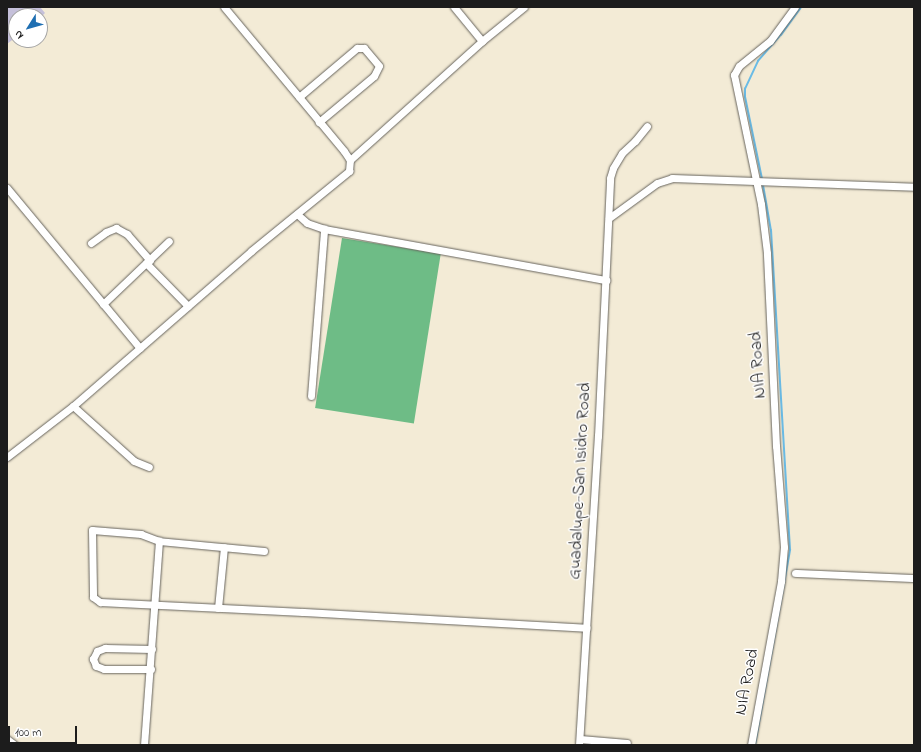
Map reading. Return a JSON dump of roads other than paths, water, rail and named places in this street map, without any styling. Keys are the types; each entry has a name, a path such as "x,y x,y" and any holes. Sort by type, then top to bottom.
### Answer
{"street":[{"path":"7,457 73,406 188,306 344,175 350,167 350,160 224,7"},
{"path":"454,7 482,41"},
{"path":"350,160 482,41 524,7"},
{"name":"NIA Road","path":"751,745 781,581 784,547 776,446 767,253 761,204 734,75 739,66 770,41 795,7"},
{"path":"299,97 357,48 364,48 378,66 374,76 319,122"},
{"name":"Guadalupe-San Isidro Road","path":"580,742 606,280 610,178 613,168 622,153 640,136 647,126"},
{"path":"609,218 657,183 668,178 914,186"},
{"path":"7,188 140,348"},
{"path":"296,214 306,223 324,228 606,280"},
{"path":"91,243 106,232 116,228 127,234 148,261 188,306"},
{"path":"311,396 324,228"},
{"path":"103,304 170,241"},
{"path":"73,406 134,461 149,467"},
{"path":"264,551 160,541 141,534 92,530 92,592 94,599 100,602 587,628"},
{"path":"144,745 160,541"},
{"path":"218,608 224,547"},
{"path":"795,573 914,578"},
{"path":"150,669 104,669 96,666 94,658 97,651 105,648 152,649"},
{"path":"7,739 15,745"},
{"path":"580,742 627,743"}],"waterway":[{"path":"762,179 745,97 745,89 758,61 781,35 801,7"},
{"path":"755,745 790,550 771,231 763,185"}]}
